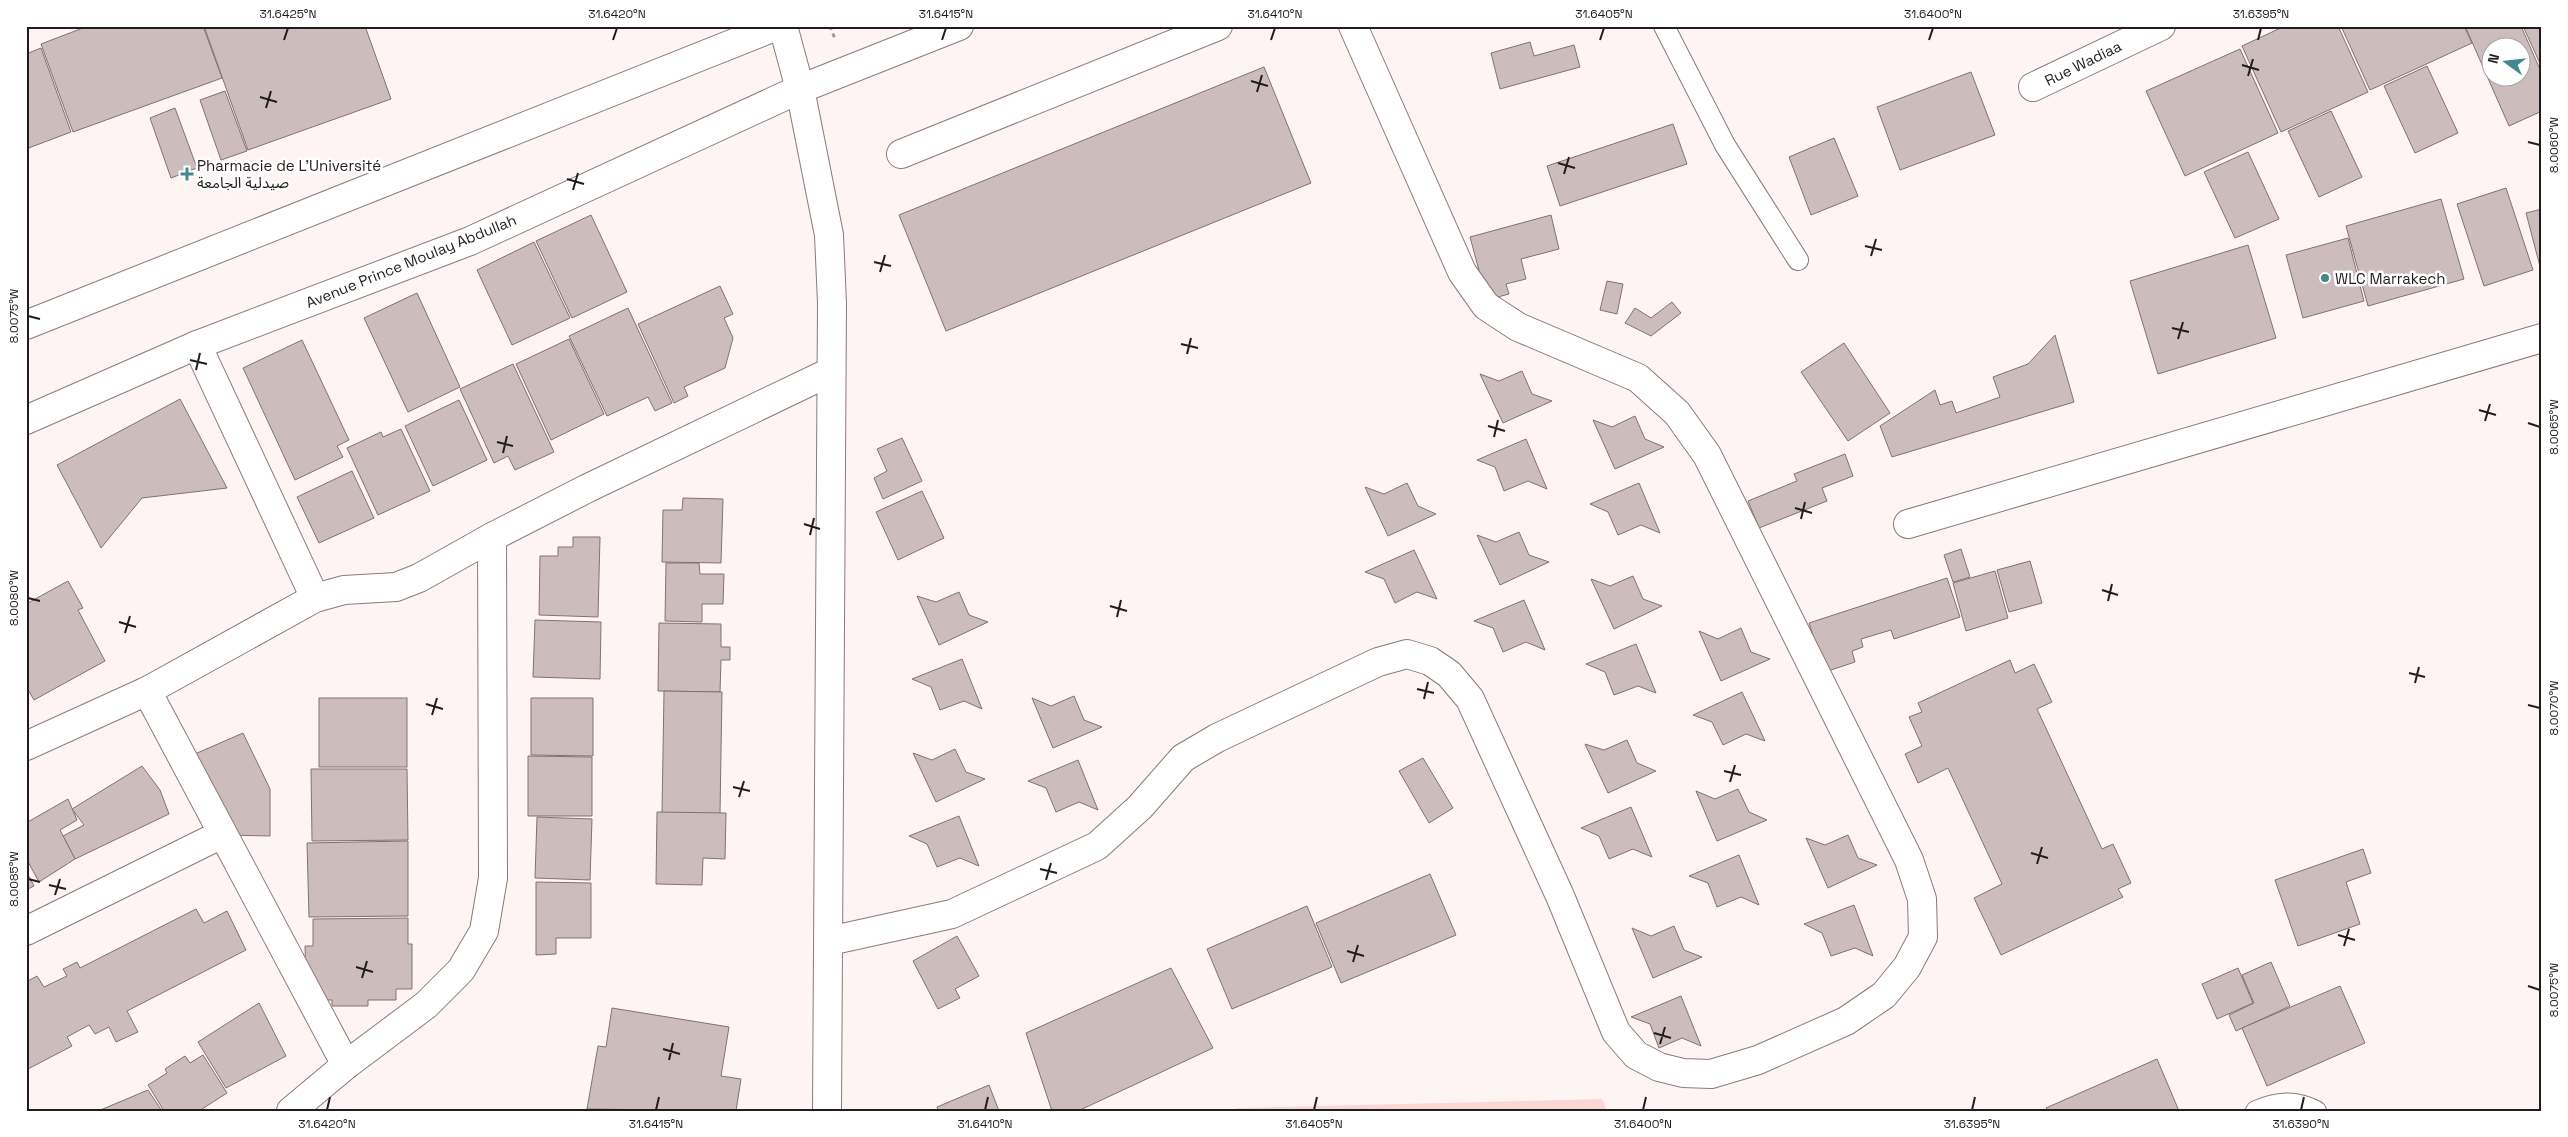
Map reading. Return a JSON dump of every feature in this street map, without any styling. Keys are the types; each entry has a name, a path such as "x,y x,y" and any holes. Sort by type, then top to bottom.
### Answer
{"street":[{"path":"26,325 777,26"},
{"path":"783,26 800,89 829,235 832,303 830,372 827,1111"},
{"name":"Avenue Prince Moulay Abdullah","path":"26,420 197,345 470,241 800,89 959,26"},
{"path":"901,154 1218,26"},
{"path":"829,941 952,914 1097,846 1140,807 1183,758 1217,738 1378,662 1407,654 1430,661 1449,674 1470,699 1560,896 1616,1032 1636,1055 1659,1067 1683,1073 1711,1074 1758,1060 1846,1021 1884,995 1907,967 1923,937 1922,899 1909,860 1707,455 1677,413 1638,378 1518,327 1486,306 1462,272 1353,26"},
{"name":"Rue Wadiaa","path":"2033,88 2161,26"},
{"path":"1908,524 2542,338"},
{"path":"197,345 315,598"},
{"path":"26,746 147,691 315,598 344,590 396,587 419,578 492,537 588,488 830,372"},
{"path":"291,1111 346,1065 426,1005 462,970 484,931 493,878 492,537"},
{"path":"147,691 346,1065"},
{"path":"26,931 222,834"}],"lane":[{"path":"1664,26 1726,145 1798,260"},
{"path":"2256,1111 2280,1102 2292,1103 2316,1111"}],"shaded area":[{"path":"1602,1099 1607,1111 1232,1111 1238,1108"}],"building":[{"path":"88,26 203,26 222,78 73,132 41,44"},
{"path":"204,26 365,26 391,99 248,150"},
{"path":"2285,26 2338,26 2368,92 2281,132 2242,46"},
{"path":"2341,26 2464,26 2472,43 2370,90"},
{"path":"2465,26 2521,26 2526,38 2480,38 2480,60"},
{"path":"2523,26 2542,26 2542,68 2530,38"},
{"path":"1530,42 1534,56 1574,45 1580,67 1500,89 1491,53"},
{"path":"2530,47 2542,74 2542,111 2509,126 2492,88 2530,88"},
{"path":"41,48 71,132 26,149 26,54"},
{"path":"2240,49 2278,133 2185,176 2146,91"},
{"path":"2427,66 2458,133 2415,153 2384,86"},
{"path":"1264,67 1311,183 946,331 899,215"},
{"path":"1971,72 1995,135 1900,170 1877,107"},
{"path":"225,91 247,151 221,160 200,100"},
{"path":"175,108 197,168 171,178 150,118"},
{"path":"2331,111 2362,177 2319,197 2288,131"},
{"path":"1673,124 1687,164 1560,206 1547,166"},
{"path":"1834,138 1858,196 1811,215 1789,157"},
{"path":"2248,152 2279,219 2235,238 2204,172"},
{"path":"2506,188 2533,270 2484,286 2457,204"},
{"path":"2441,199 2464,279 2368,306 2346,226"},
{"path":"2542,209 2542,274 2526,213"},
{"path":"591,215 627,292 572,318 536,241"},
{"path":"1551,215 1559,249 1521,259 1526,279 1506,284 1509,294 1487,300 1470,237"},
{"name":"WLC Marrakech","path":"2348,238 2364,301 2303,318 2286,255"},
{"path":"534,242 570,318 512,345 477,270"},
{"path":"2248,245 2276,338 2158,374 2130,281"},
{"path":"1607,281 1623,284 1617,314 1600,310"},
{"path":"720,286 733,314 724,318 733,338 725,368 684,387 688,396 674,403 638,324"},
{"path":"417,293 460,387 408,412 364,318"},
{"path":"1672,302 1681,313 1651,336 1625,323 1635,308 1651,318"},
{"path":"628,308 672,403 655,411 648,397 607,416 569,336"},
{"path":"2055,335 2074,402 1892,457 1880,426 1935,390 1940,405 1952,401 1956,413 2000,397 1993,377 2028,364"},
{"path":"569,339 604,414 551,440 516,364"},
{"path":"302,340 349,440 337,446 343,457 295,480 243,368"},
{"path":"1844,343 1890,413 1848,441 1801,372"},
{"path":"513,364 554,452 515,470 508,456 494,463 460,389"},
{"path":"1522,371 1532,394 1552,401 1503,423 1480,374 1499,381"},
{"path":"180,399 227,488 142,498 101,548 57,465"},
{"path":"459,400 487,460 433,486 405,426"},
{"path":"1635,416 1645,439 1664,447 1615,469 1593,420 1612,427"},
{"path":"401,429 430,491 378,515 347,448 381,432 383,437"},
{"path":"902,438 922,481 883,499 874,478 887,471 877,449"},
{"path":"1526,439 1547,489 1528,481 1504,491 1495,467 1477,460"},
{"path":"1845,454 1853,476 1822,488 1827,501 1759,528 1748,501 1797,481 1794,474"},
{"path":"352,471 374,518 319,543 297,497"},
{"path":"1407,483 1418,506 1436,514 1388,536 1365,487 1384,494"},
{"path":"1639,483 1660,533 1641,525 1618,535 1608,512 1590,504"},
{"path":"922,491 944,538 898,560 876,512"},
{"path":"683,498 723,499 721,563 662,562 663,510 682,510"},
{"path":"1519,532 1529,555 1549,562 1500,585 1477,535 1496,542"},
{"path":"573,537 600,537 598,617 539,615 540,556 558,556 558,547 573,547"},
{"path":"1961,549 1970,577 1953,582 1944,555"},
{"path":"1414,550 1437,599 1417,592 1395,603 1384,579 1365,572"},
{"path":"2030,561 2042,603 2009,612 1997,570"},
{"path":"666,563 699,563 700,574 724,574 723,604 702,604 702,622 665,621"},
{"path":"1995,571 2008,618 1966,631 1953,583"},
{"path":"1633,576 1643,599 1662,606 1614,629 1591,579 1610,586"},
{"path":"1947,578 1960,617 1894,639 1891,630 1861,639 1863,647 1852,651 1855,662 1825,672 1809,623"},
{"path":"68,581 83,608 78,610 105,661 34,700 26,686 26,604"},
{"path":"959,592 969,615 988,622 939,645 917,596 936,602"},
{"path":"1524,600 1545,650 1526,642 1503,652 1493,628 1474,621"},
{"path":"535,620 601,622 600,679 533,677"},
{"path":"659,623 721,624 721,647 730,647 730,660 721,660 720,692 658,691"},
{"path":"1741,628 1751,652 1770,659 1721,681 1699,631 1718,639"},
{"path":"1636,644 1656,693 1638,686 1614,695 1605,672 1586,664"},
{"path":"962,659 982,709 964,701 940,710 931,687 912,679"},
{"path":"2010,660 2015,673 2034,664 2052,702 2037,709 2102,849 2113,844 2131,883 2118,889 2123,897 2001,955 1974,898 2002,884 1948,768 1918,783 1905,754 1922,746 1909,717 1922,712 1918,703"},
{"path":"664,691 722,692 720,814 662,813"},
{"path":"1742,692 1765,741 1746,734 1723,745 1712,722 1693,715"},
{"path":"1074,696 1084,720 1102,727 1053,748 1032,698 1051,706"},
{"path":"319,698 407,698 407,767 319,767"},
{"path":"531,698 593,698 593,756 531,755"},
{"path":"243,733 270,789 270,836 226,835 188,757"},
{"path":"1627,740 1637,763 1656,771 1608,793 1585,744 1604,750"},
{"path":"955,749 966,772 985,779 936,802 913,753 932,760"},
{"path":"528,756 592,757 592,816 528,816"},
{"path":"1423,758 1453,808 1429,823 1399,771"},
{"path":"1078,760 1098,810 1079,802 1056,812 1046,788 1028,781"},
{"path":"142,766 160,790 169,814 75,859 63,836 84,825 72,809"},
{"path":"311,769 407,769 408,840 312,841"},
{"path":"1738,789 1749,812 1767,820 1717,841 1696,791 1715,799"},
{"path":"68,799 77,820 60,830 75,859 39,882 26,858 26,823"},
{"path":"1631,807 1652,857 1633,849 1609,859 1599,836 1581,828"},
{"path":"657,812 726,813 725,859 703,858 702,885 656,884"},
{"path":"959,816 979,866 960,858 937,867 927,844 909,836"},
{"path":"537,817 592,819 590,880 535,878"},
{"path":"1848,835 1858,858 1877,865 1828,888 1806,838 1825,845"},
{"path":"408,841 408,916 309,917 307,843"},
{"path":"2363,849 2371,873 2346,882 2360,924 2298,946 2275,880"},
{"path":"1739,855 1759,905 1741,897 1717,907 1708,883 1689,876"},
{"path":"26,871 34,886 26,890"},
{"path":"1430,874 1456,935 1341,983 1316,923"},
{"path":"536,882 591,883 591,938 556,938 556,954 536,955"},
{"path":"1854,905 1873,956 1855,948 1831,956 1822,933 1804,924"},
{"path":"1307,906 1332,967 1232,1009 1207,949"},
{"path":"196,909 204,923 227,911 246,950 127,1011 138,1032 116,1042 109,1027 95,1034 89,1025 67,1037 72,1046 26,1070 26,982 37,976 44,987 67,976 63,969 77,962 80,968"},
{"path":"408,918 408,944 412,944 412,989 396,989 396,1000 368,1000 368,1006 332,1006 332,1000 318,1000 306,977 305,946 313,946 313,919"},
{"path":"1674,926 1684,950 1702,957 1653,978 1632,928 1651,936"},
{"path":"957,936 979,976 955,989 960,998 938,1009 913,961"},
{"path":"2271,962 2290,1006 2236,1031 2229,1015 2254,1003 2242,975"},
{"path":"1171,968 1213,1048 1078,1111 1052,1111 1026,1033"},
{"path":"2238,968 2253,1003 2217,1019 2202,984"},
{"path":"2340,986 2365,1043 2267,1086 2242,1028"},
{"path":"1681,996 1701,1046 1682,1038 1659,1048 1650,1024 1631,1017"},
{"path":"259,1003 286,1056 226,1088 198,1042"},
{"path":"612,1008 729,1027 721,1076 741,1079 736,1111 587,1109 598,1046 606,1047"},
{"path":"203,1055 227,1093 199,1111 164,1111 148,1085 167,1073 165,1069 185,1056 190,1063"},
{"path":"2157,1059 2179,1111 2048,1111 2046,1108"},
{"path":"989,1085 999,1111 938,1111 937,1107"},
{"path":"148,1090 162,1111 98,1111"}],"place":[{"name":"Pharmacie de L'Université صيدلية الجامعة","path":"187,174"},
{"name":"WLC Marrakech","path":"2325,278"}]}
